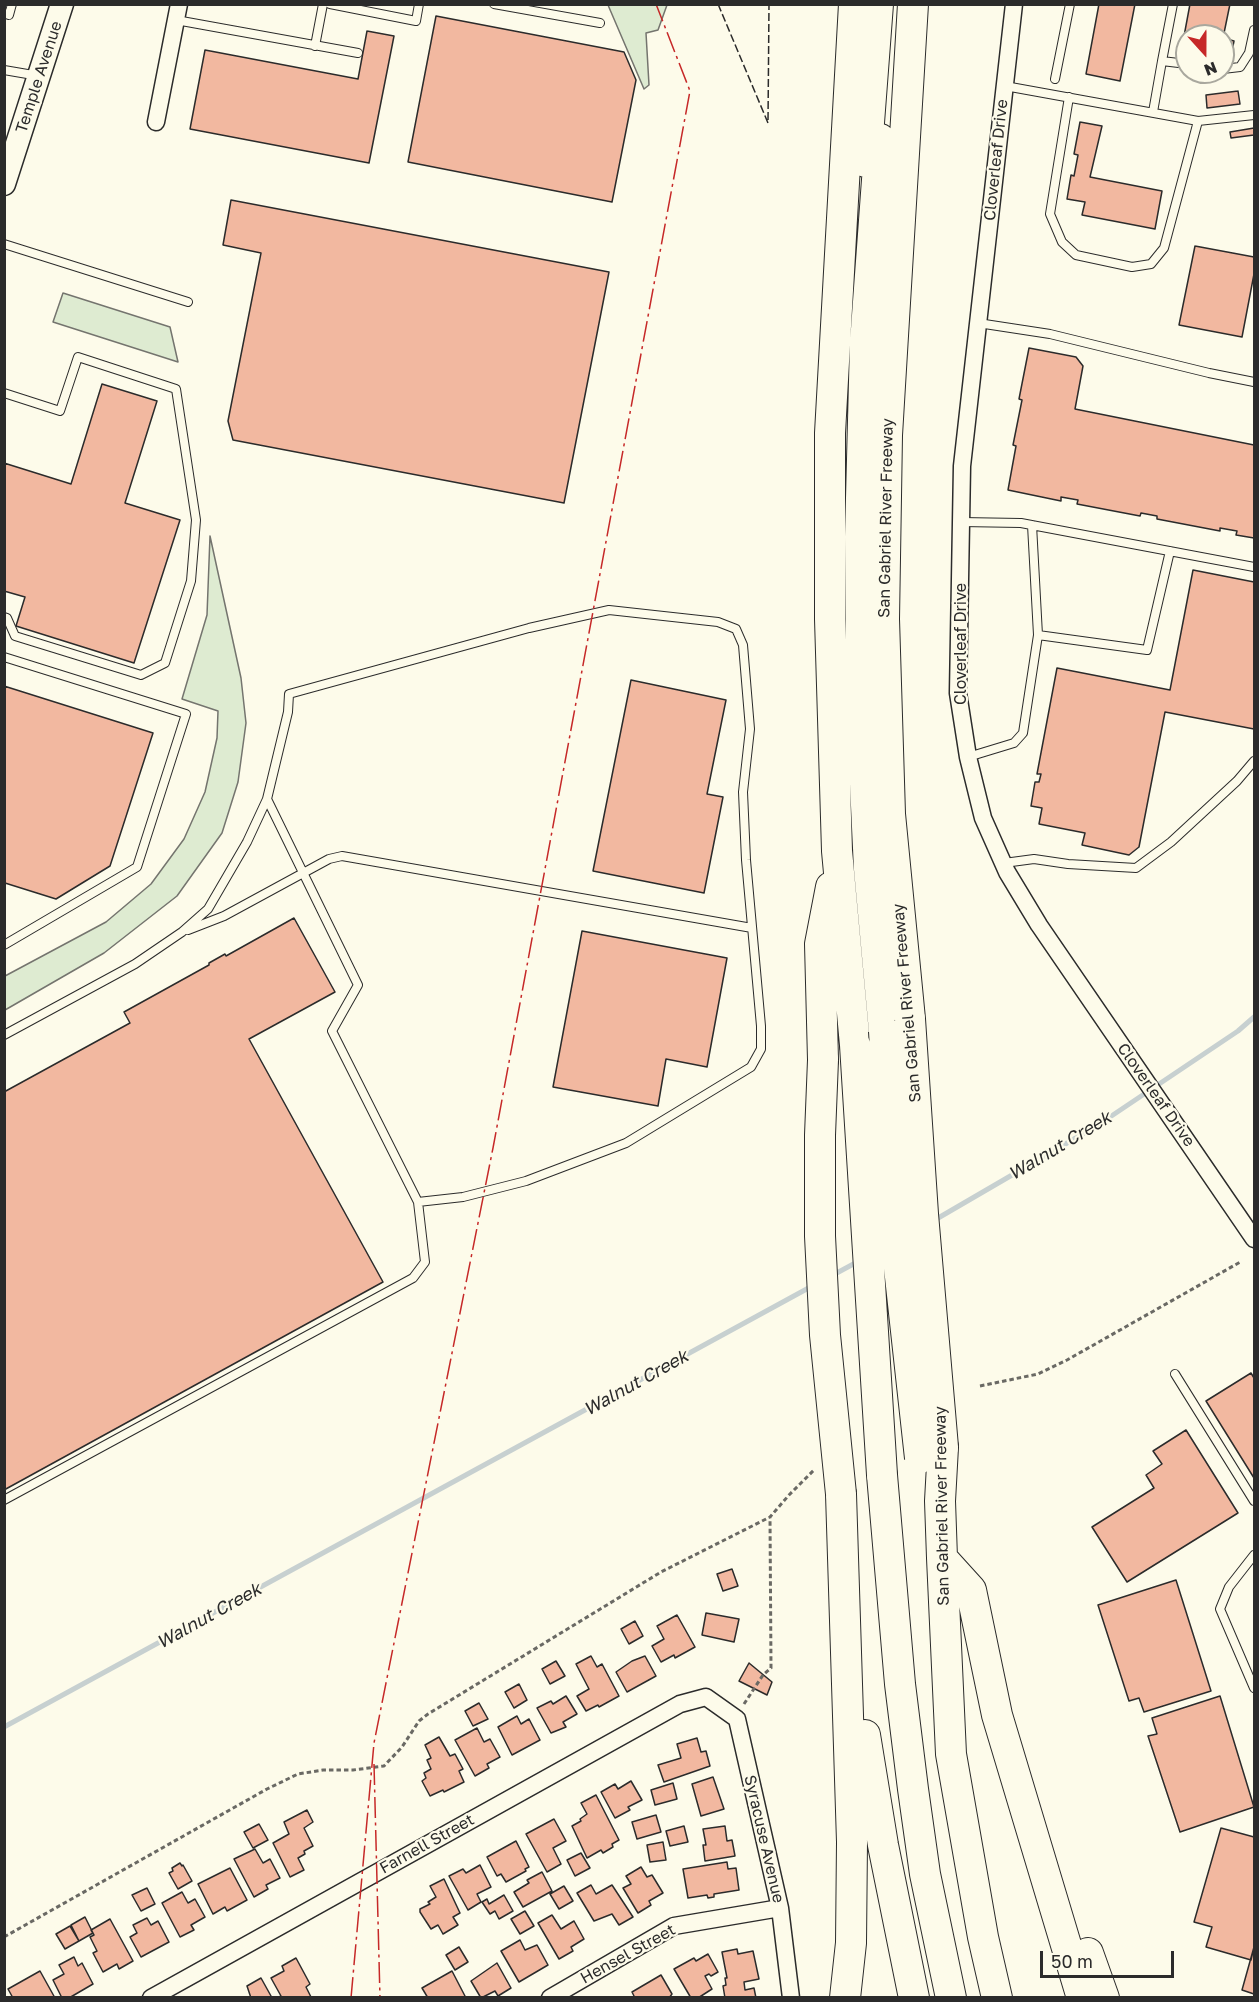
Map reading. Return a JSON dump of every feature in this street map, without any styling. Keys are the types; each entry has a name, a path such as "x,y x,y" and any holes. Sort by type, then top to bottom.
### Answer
{"highway":[{"path":"854,4 830,433 830,620 837,851 855,1041 882,1475 900,1684 925,1874 951,1998"},
{"path":"855,1041 870,1017 856,845 850,733 848,640 850,441 878,4"},
{"path":"890,4 866,343 860,537 861,698 869,869 897,1025"},
{"name":"San Gabriel River Freeway","path":"913,4 886,435 884,619 897,1025 922,1203 931,1453 940,1501 951,1754 981,1926 997,1998"},
{"path":"837,851 820,944 822,1060 820,1136 825,1335 841,1494 852,1842 851,1943 845,1998"},
{"path":"942,1558 971,1590 997,1715 1082,1998"},
{"path":"844,1604 883,1845 914,1998"},
{"path":"997,1715 1021,1753 1104,1998"}],"main road":[{"name":"Temple Avenue","path":"4,184 62,4"}],"street":[{"name":"Cloverleaf Drive","path":"1014,4 962,466 958,693 968,757 983,818 1004,863 1039,925 1253,1236"},
{"path":"156,122 177,12"},
{"name":"Farnell Street","path":"151,1998 680,1704 706,1697 734,1717"},
{"name":"Syracuse Avenue","path":"734,1717 737,1719 780,1908 790,1998"},
{"name":"Hensel Street","path":"550,1998 674,1926 780,1908"}],"lane":[{"path":"4,14 9,15 12,4"},
{"path":"315,46 323,4"},
{"path":"330,4 416,21 419,4"},
{"path":"494,4 600,23"},
{"path":"1055,79 1070,4"},
{"path":"1153,112 1173,4"},
{"path":"177,12 315,46 358,53"},
{"path":"1235,68 1240,67 1249,53 1254,30"},
{"path":"1162,61 1175,63"},
{"path":"4,70 39,76"},
{"path":"1005,86 1198,121 1254,115"},
{"path":"1069,97 1050,214 1062,242 1076,255 1132,267 1151,264 1164,248 1198,121"},
{"path":"4,244 188,302"},
{"path":"978,323 1050,334 1209,374 1254,382"},
{"path":"4,393 60,411 78,357 176,389 196,520 191,581 165,663 141,675 15,636 7,618 4,617"},
{"path":"961,522 1021,523 1254,567"},
{"path":"968,757 1014,743 1023,733 1038,635 1032,525"},
{"path":"1038,635 1147,651 1170,551"},
{"path":"4,1035 135,964 182,932 208,909 247,842 267,799 288,712 289,694 529,628 609,610 718,622 736,629 743,645 750,729 743,792 761,1049 751,1067 626,1143 526,1181 463,1197 418,1202"},
{"path":"4,657 186,714 137,867 4,945"},
{"path":"1004,863 1034,859 1068,864 1136,868 1171,842 1237,781 1254,761"},
{"path":"4,1500 413,1278 425,1262 418,1202 332,1031 358,985 267,799"},
{"path":"182,932 224,916 329,859 342,856 752,928"},
{"path":"1175,1374 1254,1501"},
{"path":"1254,1555 1229,1587 1220,1610 1254,1688"}],"path":[{"path":"980,1386 1038,1374 1067,1360 1242,1261"},
{"path":"4,1937 298,1774 384,1766 402,1748 419,1721 428,1714 661,1572 770,1517 815,1469"},
{"path":"734,1717 771,1668 770,1517"}],"green space":[{"path":"608,5 667,5 658,30 646,33 649,85 644,89"},
{"path":"63,293 170,327 178,362 53,322"},
{"path":"210,536 241,678 246,723 238,782 222,833 177,896 104,953 5,1010 5,976 106,922 151,884 184,839 205,792 217,738 218,711 182,699 207,615"}],"building":[{"path":"1099,4 1135,4 1120,81 1086,74"},
{"path":"1190,4 1230,4 1226,24 1186,24"},
{"path":"436,16 624,52 636,80 612,202 408,162"},
{"path":"367,31 394,36 369,163 190,129 205,50 358,79"},
{"path":"1238,91 1240,104 1207,108 1206,95"},
{"path":"1080,122 1102,126 1090,177 1162,191 1155,229 1082,215 1085,202 1067,199 1071,175 1074,176 1078,155 1074,154"},
{"path":"1254,128 1254,135 1231,138 1230,132"},
{"path":"231,200 609,272 564,503 233,440 228,421 261,253 223,245"},
{"path":"1195,246 1254,257 1254,274 1242,337 1179,325"},
{"path":"1029,348 1076,357 1083,366 1075,409 1254,445 1254,538 1236,535 1237,531 1220,528 1220,531 1157,519 1157,516 1141,513 1140,516 1077,504 1078,500 1061,497 1061,501 1008,490 1016,446 1013,445 1022,400 1019,399"},
{"path":"102,384 157,401 125,503 180,520 134,663 16,626 25,597 4,591 4,463 71,484"},
{"path":"1193,570 1254,582 1254,729 1165,712 1139,847 1129,855 1082,845 1085,833 1039,824 1042,808 1031,806 1035,782 1039,782 1041,774 1037,774 1057,668 1170,690"},
{"path":"631,680 726,700 707,794 723,797 704,893 593,871"},
{"path":"4,686 153,733 110,866 56,899 5,883 4,886"},
{"path":"294,918 335,992 249,1039 383,1282 4,1490 4,1092 130,1023 124,1012 225,954 226,956"},
{"path":"582,931 727,958 707,1067 666,1059 658,1106 553,1087"},
{"path":"1251,1373 1254,1378 1254,1478 1206,1401"},
{"path":"1186,1430 1238,1513 1127,1582 1092,1527 1154,1488 1146,1475 1162,1464 1153,1451"},
{"path":"732,1569 738,1586 723,1591 717,1574"},
{"path":"1176,1580 1211,1691 1144,1712 1139,1698 1129,1701 1098,1605"},
{"path":"706,1613 739,1619 734,1642 702,1635"},
{"path":"677,1615 695,1647 675,1658 674,1655 661,1662 652,1646 664,1639 657,1626"},
{"path":"635,1621 643,1636 629,1644 621,1629"},
{"path":"591,1656 597,1667 602,1664 619,1696 586,1711 577,1696 589,1689 576,1664"},
{"path":"645,1656 656,1676 627,1692 616,1672 632,1661"},
{"path":"556,1661 565,1676 550,1684 542,1669"},
{"path":"749,1663 772,1682 767,1695 739,1681"},
{"path":"519,1684 527,1700 514,1708 505,1692"},
{"path":"566,1696 577,1714 563,1722 566,1727 551,1733 537,1708 551,1701 553,1704"},
{"path":"1220,1696 1254,1807 1180,1832 1148,1736 1157,1734 1152,1718"},
{"path":"479,1703 488,1719 473,1726 465,1711"},
{"path":"517,1716 521,1724 529,1719 540,1740 512,1755 498,1727"},
{"path":"477,1728 484,1742 490,1739 500,1757 487,1764 489,1768 475,1776 455,1740"},
{"path":"439,1737 450,1756 455,1754 463,1769 459,1771 464,1782 430,1796 422,1781 426,1778 424,1773 431,1769 427,1760 431,1758 425,1745"},
{"path":"697,1738 701,1752 706,1751 710,1766 664,1782 658,1765 681,1758 677,1744"},
{"path":"713,1777 724,1809 701,1816 692,1784"},
{"path":"631,1781 642,1800 628,1807 630,1810 615,1818 601,1792 615,1784 618,1789"},
{"path":"673,1783 677,1799 655,1805 651,1790"},
{"path":"596,1795 619,1840 603,1853 601,1850 587,1858 572,1826 587,1814 581,1803"},
{"path":"307,1810 313,1822 304,1828 313,1846 298,1858 304,1870 290,1877 273,1843 289,1834 284,1822"},
{"path":"656,1815 661,1832 637,1839 632,1822"},
{"path":"554,1819 566,1841 553,1848 561,1864 547,1872 526,1834"},
{"path":"259,1824 268,1840 253,1848 244,1832"},
{"path":"684,1826 688,1842 670,1846 666,1831"},
{"path":"725,1826 727,1841 732,1840 735,1856 705,1861 703,1845 706,1845 703,1829"},
{"path":"1221,1828 1254,1837 1254,1947 1251,1960 1206,1947 1212,1927 1194,1922"},
{"path":"516,1841 529,1867 506,1882 501,1874 497,1876 487,1857"},
{"path":"663,1842 666,1860 650,1862 647,1845"},
{"path":"255,1849 263,1863 270,1859 280,1878 266,1885 268,1889 254,1897 234,1859"},
{"path":"581,1853 590,1868 575,1876 567,1860"},
{"path":"727,1862 728,1869 736,1868 739,1890 714,1894 714,1897 708,1898 707,1895 688,1898 683,1869"},
{"path":"180,1863 192,1881 178,1889 169,1873"},
{"path":"480,1865 491,1887 477,1894 481,1902 468,1910 449,1876 463,1869 466,1873"},
{"path":"641,1867 647,1877 652,1875 663,1893 649,1901 651,1905 638,1913 623,1888 631,1884 626,1876"},
{"path":"230,1868 247,1900 227,1911 225,1907 213,1914 198,1884"},
{"path":"542,1872 552,1891 523,1907 514,1892 529,1883 527,1880"},
{"path":"444,1879 460,1913 453,1917 458,1925 443,1934 438,1925 431,1929 420,1909 430,1904 428,1902 436,1897 430,1886"},
{"path":"591,1885 596,1894 612,1885 633,1917 619,1925 612,1914 594,1921 577,1893"},
{"path":"564,1886 573,1901 559,1909 550,1894"},
{"path":"147,1888 155,1904 141,1911 132,1895"},
{"path":"182,1892 188,1903 195,1899 205,1917 191,1925 194,1930 180,1937 162,1903"},
{"path":"504,1895 513,1911 499,1919 495,1911 490,1914 482,1902 487,1899 489,1904"},
{"path":"525,1911 534,1926 520,1934 511,1919"},
{"path":"552,1915 561,1929 574,1921 584,1939 571,1947 573,1951 559,1959 538,1923"},
{"path":"85,1917 93,1933 79,1941 71,1925"},
{"path":"147,1918 151,1925 158,1921 169,1942 141,1957 130,1937 137,1933 133,1925"},
{"path":"110,1919 133,1961 119,1969 117,1964 103,1972 93,1953 97,1951 90,1937 94,1935 91,1930"},
{"path":"70,1926 79,1941 65,1949 56,1934"},
{"path":"520,1940 525,1950 537,1945 548,1965 519,1982 501,1951"},
{"path":"459,1947 468,1962 455,1970 446,1955"},
{"path":"1254,1947 1254,1994 1242,1990"},
{"path":"737,1949 738,1954 753,1951 759,1979 744,1982 745,1990 754,1988 756,1998 725,1998 723,1986 726,1985 725,1978 727,1978 722,1952"},
{"path":"708,1954 718,1972 705,1976 712,1989 698,1998 691,1998 674,1969 694,1958 696,1961"},
{"path":"74,1957 78,1966 82,1963 93,1984 69,1998 62,1998 53,1980 64,1974 59,1965"},
{"path":"296,1958 310,1984 306,1987 311,1997 277,1998 281,1996 271,1978 284,1971 282,1966"},
{"path":"497,1963 511,1988 498,1996 495,1991 481,1998 471,1981"},
{"path":"40,1971 55,1998 13,1998 8,1989"},
{"path":"452,1971 466,1998 428,1998 422,1988"},
{"path":"661,1975 672,1994 669,1998 635,1998 632,1992"},
{"path":"261,1978 270,1998 251,1998 247,1986"}],"waterway":[{"name":"Walnut Creek","path":"933,1221 1098,1125 1238,1031 1254,1017"},
{"name":"Walnut Creek","path":"833,1275 859,1261"},
{"name":"Walnut Creek","path":"4,1727 814,1285"}],"fence":[{"path":"718,4 768,123 769,4"}],"power":[{"path":"351,1998 374,1743 493,1148 690,91 656,4"},
{"path":"374,1764 380,1998"}]}
